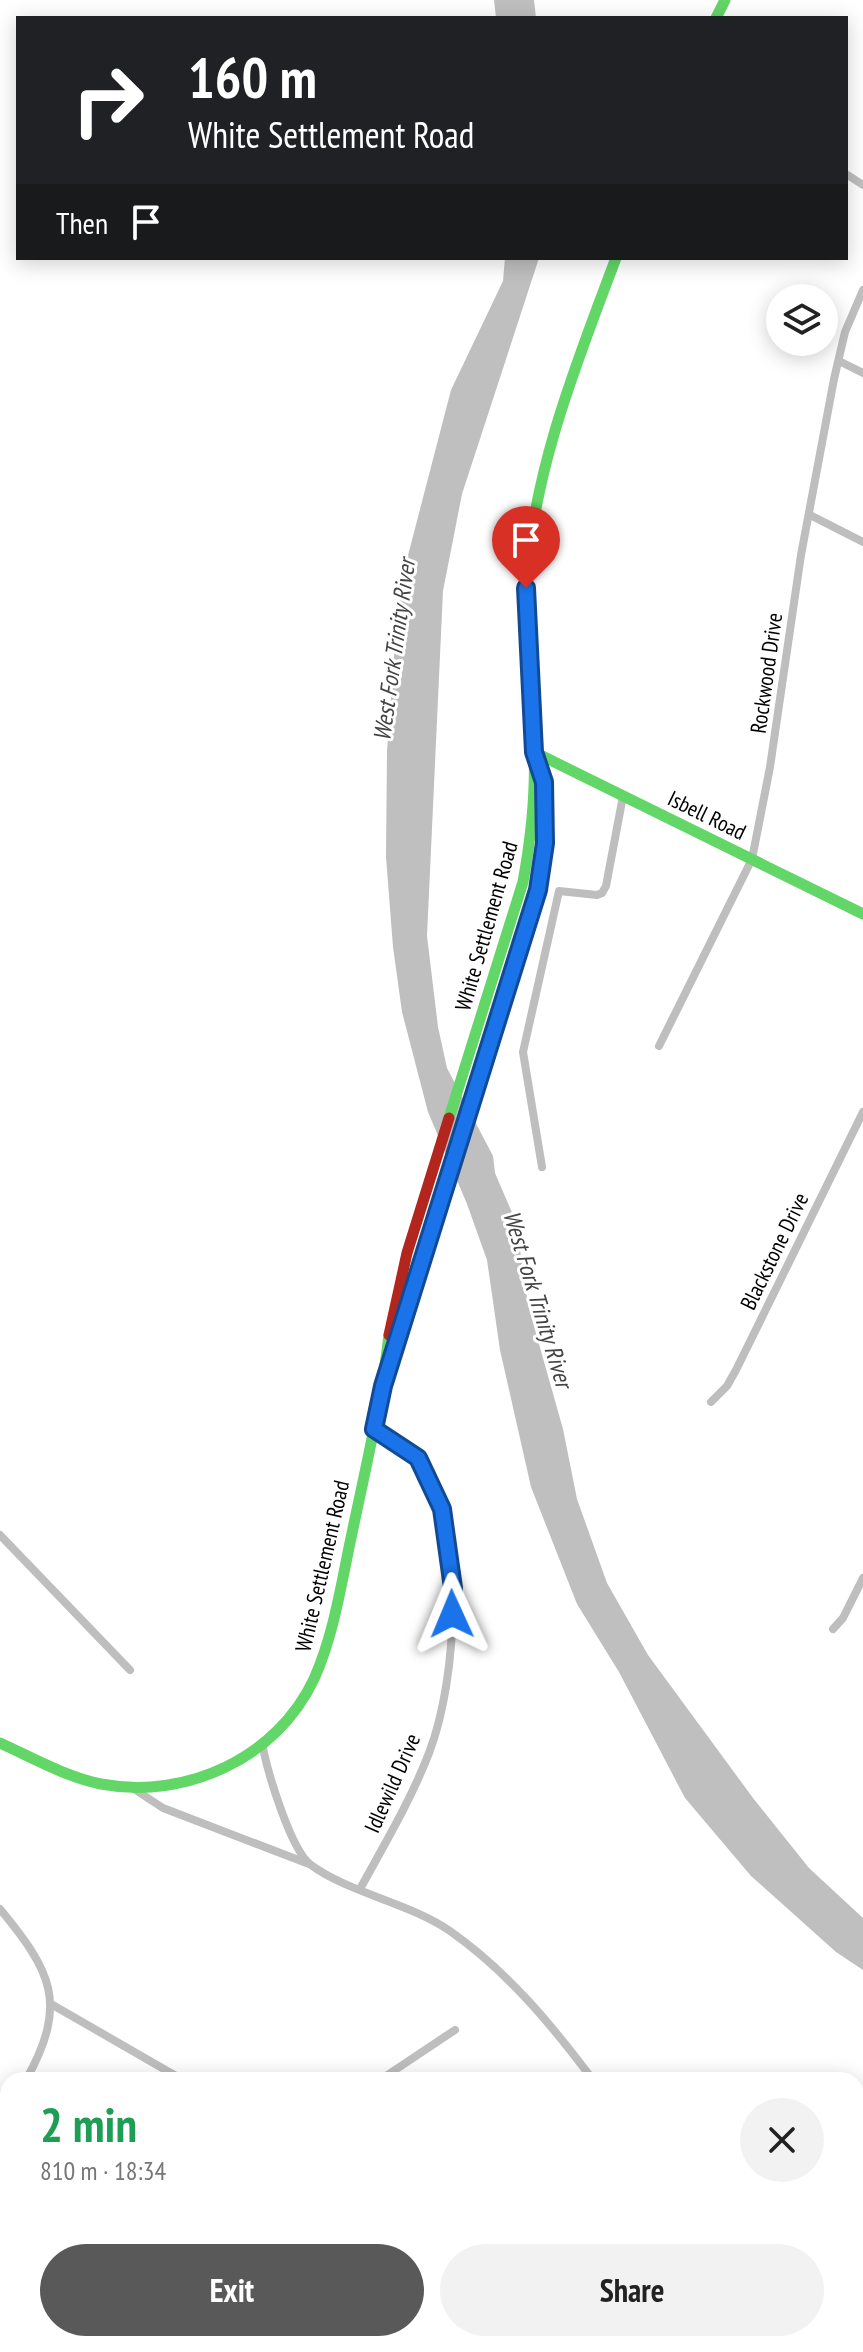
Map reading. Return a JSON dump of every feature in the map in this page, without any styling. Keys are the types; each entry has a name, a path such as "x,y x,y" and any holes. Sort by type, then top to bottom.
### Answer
{"main road":[{"name":"White Settlement Road","path":"0,1743 100,1784 134,1789 177,1786 227,1769 263,1748 304,1698 320,1664 332,1628 383,1386 390,1324 407,1253 523,882 529,851 534,752 526,642 530,534 542,473 560,410 615,260"},
{"name":"White Settlement Road","path":"383,1386 538,890 545,843 544,782 534,752"},
{"name":"Isbell Road","path":"534,752 863,914"}],"street":[{"name":"Rockwood Drive","path":"659,1046 752,859 770,767 801,555 845,332 863,290"},
{"path":"839,361 863,373"},
{"path":"810,515 863,542"},
{"path":"542,1167 523,1052 537,978 559,891 597,895 606,886 623,796"},
{"name":"Blackstone Drive","path":"711,1402 727,1386 736,1370 863,1112"},
{"name":"Idlewild Drive","path":"360,1889 430,1751 449,1667 453,1588 442,1509 418,1458 374,1429"},
{"path":"0,1535 130,1670"},
{"path":"833,1629 843,1618 863,1578"},
{"path":"263,1748 279,1808 309,1864"},
{"path":"134,1789 163,1808 309,1864 442,1925 470,1945 528,1998 587,2072"},
{"path":"0,1909 39,1960 48,1979 51,2004 45,2034 29,2072"},
{"path":"51,2004 169,2072"},
{"path":"392,2072 455,2030"}],"shaded area":[{"path":"494,0 534,0 536,16 496,16"},
{"path":"505,260 538,260 462,494 443,591 427,936 438,1027 447,1068 493,1156 495,1173 516,1222 528,1305 563,1429 577,1499 607,1583 648,1655 753,1798 809,1868 863,1918 863,1970 836,1952 751,1876 685,1798 619,1672 577,1604 531,1487 500,1350 487,1260 428,1112 402,1012 386,857 387,751 399,590 451,390 503,281"}],"traffic: fast":[{"path":"717,16 725,0"},
{"path":"449,1118 523,882 528,849 534,766 525,606 537,501 559,418 615,260"},
{"path":"534,752 863,914"},
{"path":"0,1743 75,1777 101,1784 133,1787 196,1779 226,1767 253,1751 277,1731 298,1707 314,1679 332,1627 382,1386 389,1335"}],"traffic: slow":[{"path":"495,1028 527,929 542,862 545,828 537,760"}],"traffic: jam":[{"path":"390,1366 495,1028"},
{"path":"389,1335 407,1253 449,1118"}],"route":[{"path":"452,1614 453,1588 442,1509 418,1458 374,1429 383,1386 524,943 538,890 545,843 544,782 534,752 526,642 526,588"}],"water label":[{"name":"West Fork Trinity River","path":"394,650"},
{"name":"West Fork Trinity River","path":"538,1299"}]}
